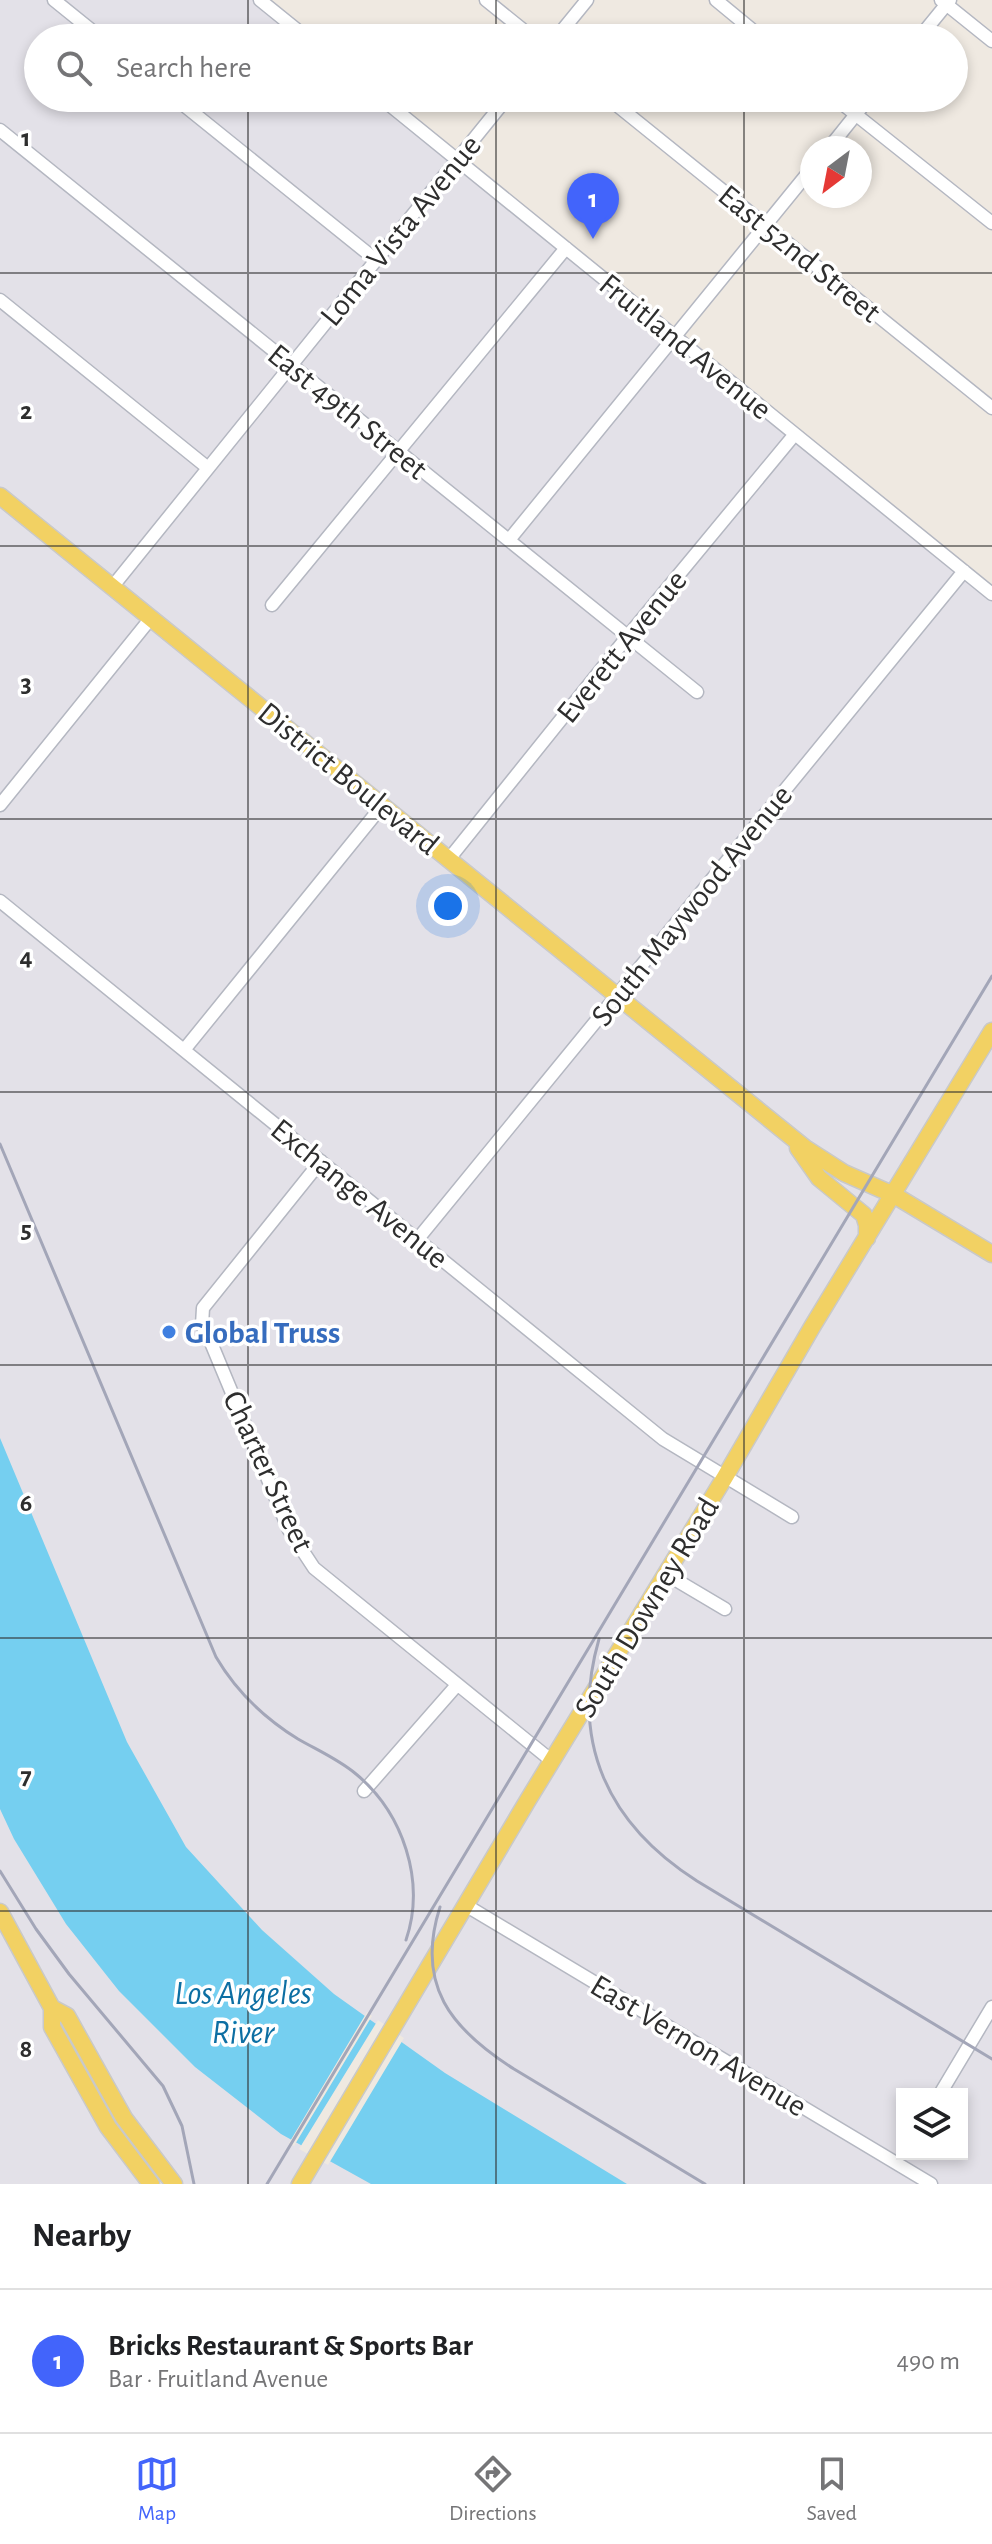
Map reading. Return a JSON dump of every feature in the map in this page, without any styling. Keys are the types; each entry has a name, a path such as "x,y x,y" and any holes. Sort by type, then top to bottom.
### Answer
{"main road":[{"name":"District Boulevard","path":"0,496 793,1140 835,1168 894,1195 992,1254"},
{"name":"South Downey Road","path":"300,2184 992,1031"},
{"path":"793,1140 819,1178 864,1215 867,1238"},
{"path":"0,1912 52,2008 52,2027 75,2069 108,2127 151,2184"},
{"path":"52,2008 67,2016 124,2118 174,2184"}],"street":[{"path":"54,0 84,24"},
{"path":"260,0 290,24"},
{"path":"486,0 516,24"},
{"path":"567,24 587,0"},
{"path":"716,0 745,24"},
{"path":"929,24 946,1 992,41"},
{"path":"192,112 376,260"},
{"name":"Fruitland Avenue","path":"398,112 992,594"},
{"name":"Loma Vista Avenue","path":"113,586 495,112"},
{"name":"East 52nd Street","path":"625,112 992,408"},
{"path":"852,112 992,223"},
{"path":"839,136 858,112"},
{"name":"East 49th Street","path":"0,130 697,692"},
{"path":"509,540 800,183"},
{"path":"272,605 566,248"},
{"path":"0,300 208,468"},
{"name":"Everett Avenue","path":"449,859 795,434"},
{"name":"South Maywood Avenue","path":"417,1240 964,571"},
{"path":"0,805 151,618"},
{"path":"184,1050 382,806"},
{"name":"Exchange Avenue","path":"0,901 663,1439 792,1517"},
{"name":"Charter Street","path":"321,1161 203,1308 202,1325 289,1530 314,1568 552,1761"},
{"path":"666,1574 725,1609"},
{"path":"364,1791 457,1685"},
{"name":"East Vernon Avenue","path":"467,1906 896,2156"},
{"path":"944,2088 992,2007"},
{"name":"East Vernon Avenue","path":"902,2160 931,2184"}],"shaded area":[{"path":"0,0 261,0 290,24 24,24 24,112 398,112 992,592 992,2184 0,2184"}],"water":[{"name":"Los Angeles River","path":"0,1438 127,1742 186,1847 262,1930 334,1994 445,2073 627,2184 371,2184 281,2134 195,2067 119,1991 66,1924 14,1839 0,1809"}],"pier":[{"path":"367,2012 372,2016 294,2146 289,2143"},
{"path":"378,2020 404,2038 328,2165 299,2149"}],"railway":[{"path":"267,2184 992,976"},
{"path":"0,1144 216,1657 232,1681 262,1713 356,1774 372,1790 398,1828 411,1872 413,1895 412,1918 406,1940"},
{"path":"599,1639 591,1677 589,1713 594,1747 604,1778 619,1807 640,1834 666,1859 697,1881 992,2059"},
{"path":"0,1871 69,1974 163,2086 182,2126 194,2184"},
{"path":"440,1907 433,1935 432,1960 436,1982 456,2021 472,2038 514,2069 705,2184"}],"place":[{"name":"Bricks Restaurant & Sports Bar","path":"593,239"},
{"name":"Global Truss","path":"169,1332"}]}
